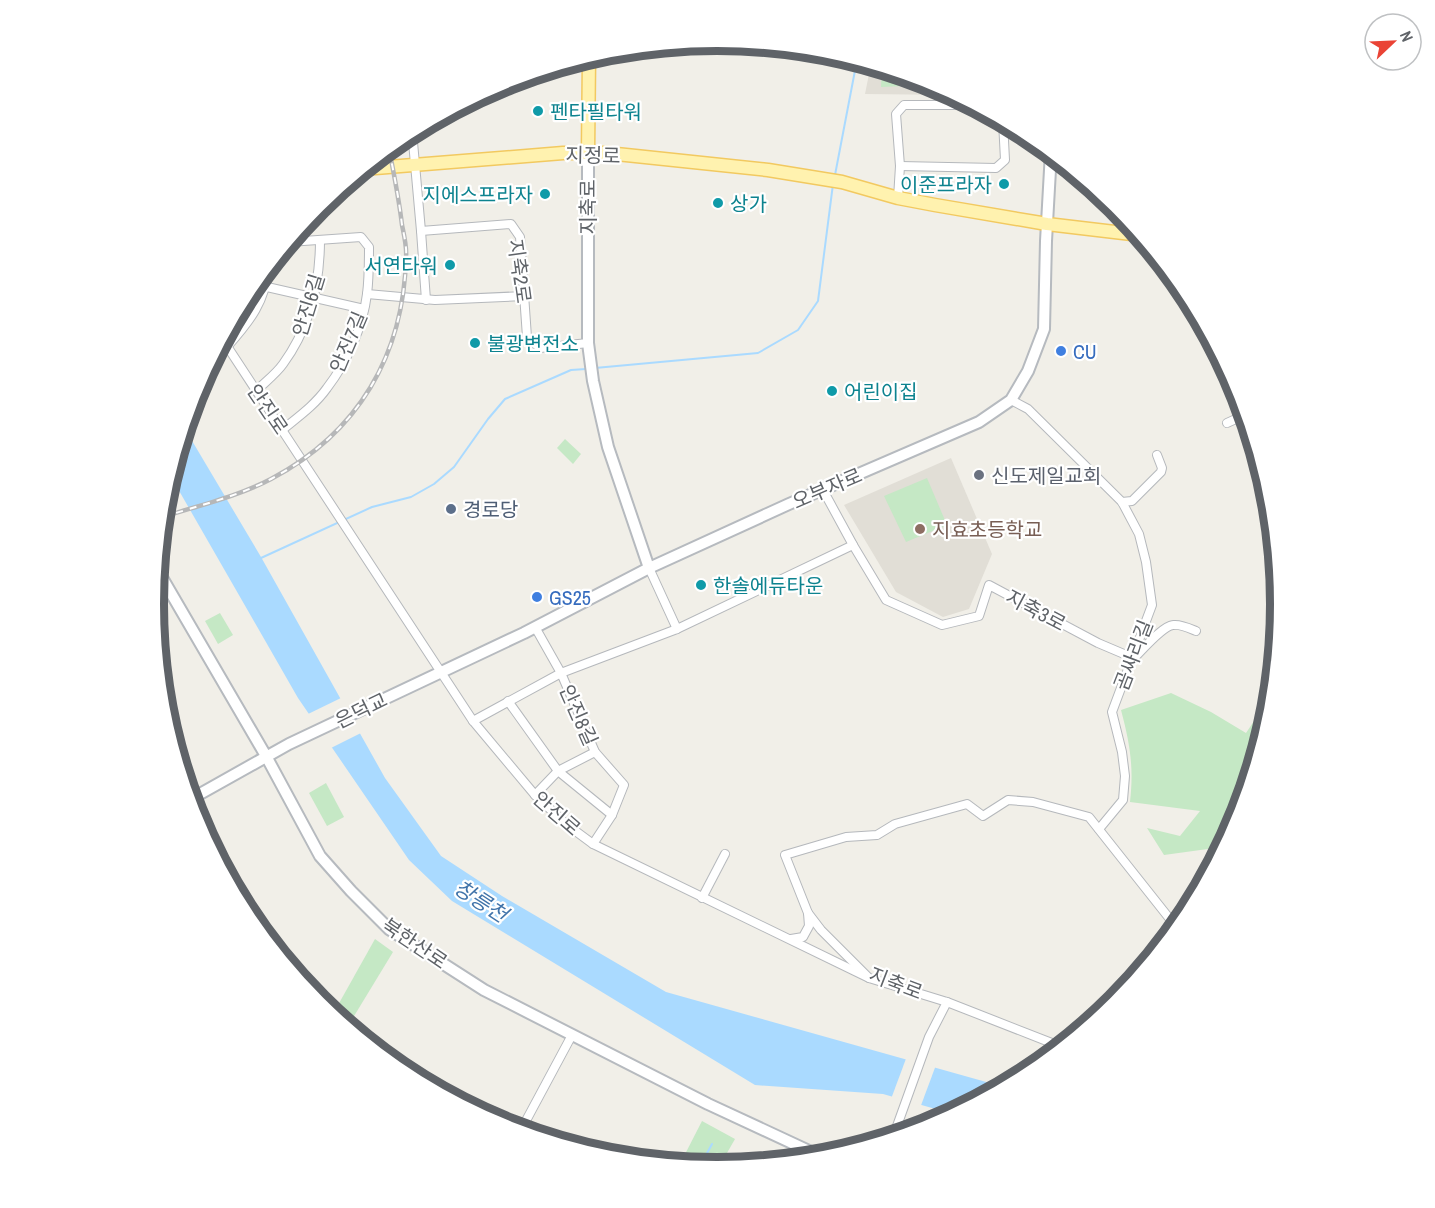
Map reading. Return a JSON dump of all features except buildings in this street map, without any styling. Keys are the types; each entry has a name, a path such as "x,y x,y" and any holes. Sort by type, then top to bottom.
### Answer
{"main road":[{"name":"지축로","path":"589,67 588,343 593,381 608,447 649,568"},
{"name":"지정로","path":"376,169 563,153 608,153 754,168 842,182 898,198"},
{"name":"오부자로","path":"411,685 535,627 649,568 979,422 1011,400 1028,371 1044,329 1050,162"},
{"path":"898,198 1047,224 1128,234"},
{"name":"북한산로","path":"165,582 266,756 320,856 389,929 484,990 708,1104 806,1149"},
{"name":"은덕교","path":"266,756 411,685"},
{"path":"199,795 266,756"}],"street":[{"path":"898,198 900,166 896,114 904,105 955,105"},
{"path":"900,166 996,168 1005,160 1004,131"},
{"path":"413,142 426,300"},
{"name":"지축2로","path":"421,231 511,224 520,237 527,337 540,348 588,343"},
{"name":"안진7길","path":"282,430 327,389 345,360 360,325 367,294 369,247 361,237 320,240"},
{"path":"300,241 320,240"},
{"name":"안진6길","path":"256,391 282,366 304,331 320,271 320,240"},
{"path":"235,334 248,323 267,284"},
{"path":"267,287 364,309"},
{"path":"367,294 426,300 524,296"},
{"name":"안진로","path":"228,348 473,721 535,795 566,824 593,844 869,978"},
{"name":"곰싸리길","path":"1011,400 1028,409 1122,502 1139,534 1146,562 1152,605 1112,712 1122,752 1125,776 1122,800 1099,829"},
{"path":"1227,423 1238,418"},
{"path":"1122,502 1132,501 1161,472 1158,455"},
{"name":"지축3로","path":"823,490 886,600 942,625 979,616 988,585 1098,643 1131,657"},
{"path":"649,568 677,629 853,545"},
{"path":"1131,657 1136,656 1163,630 1172,625 1196,631"},
{"name":"안진8길","path":"535,627 561,673 595,752 624,785 612,815 593,844"},
{"name":"안진8길","path":"473,721 561,673 677,629"},
{"path":"508,701 558,771 612,815"},
{"path":"535,795 558,771 595,752"},
{"name":"지축로","path":"1053,1044 947,1002 869,978 821,930 808,913 785,855 846,837 877,835 894,824 967,804 983,816 1008,800 1033,802 1089,817 1099,829"},
{"path":"1099,829 1171,920"},
{"path":"702,897 725,854"},
{"path":"791,939 803,937 808,926 808,913"},
{"path":"896,1127 929,1037 947,1002"},
{"path":"525,1122 572,1035"}],"shaded area":[{"path":"869,72 933,95 865,94"},
{"name":"지효초등학교","path":"951,458 992,554 969,609 943,617 896,592 844,505"}],"green space":[{"path":"882,76 910,86 881,87"},
{"path":"565,439 581,454 573,464 557,448"},
{"path":"927,478 947,525 906,542 884,496"},
{"path":"220,613 233,635 218,644 205,621"},
{"path":"1171,693 1211,712 1246,733 1260,712 1241,782 1213,848 1164,855 1147,828 1180,836 1200,811 1130,802 1132,778 1130,756 1121,710"},
{"path":"326,783 344,817 327,826 309,793"},
{"path":"375,939 393,952 352,1019 338,1006"},
{"path":"702,1121 735,1139 725,1157 684,1156"}],"water":[{"name":"창릉천","path":"190,438 261,557 385,778 441,856 502,896 666,992 993,1084 940,1110 883,1094 755,1085 452,901 409,860 298,698 177,487"}],"pier":[{"path":"343,697 363,732 329,749 306,715"},
{"path":"907,1056 936,1065 920,1108 891,1099"}],"waterway":[{"path":"835,175 855,69"},
{"path":"595,368 758,353 798,330 818,301 833,184"},
{"path":"261,558 372,507 411,497 434,484 454,467 505,399 571,370 586,369"},
{"path":"705,1157 712,1144"}],"railway":[{"path":"172,514 245,491 271,479 302,460 329,439 370,388 385,358 396,327 403,293 406,249 391,158"}],"place":[{"name":"펜타필타워","path":"538,111"},
{"name":"이준프라자","path":"1004,184"},
{"name":"지에스프라자","path":"545,194"},
{"name":"상가","path":"718,203"},
{"name":"서연타워","path":"450,265"},
{"name":"불광변전소","path":"475,343"},
{"name":"CU","path":"1061,351"},
{"name":"어린이집","path":"832,391"},
{"name":"신도제일교회","path":"979,475"},
{"name":"경로당","path":"451,509"},
{"name":"지효초등학교","path":"920,529"},
{"name":"한솔에듀타운","path":"701,585"},
{"name":"GS25","path":"537,597"}]}
